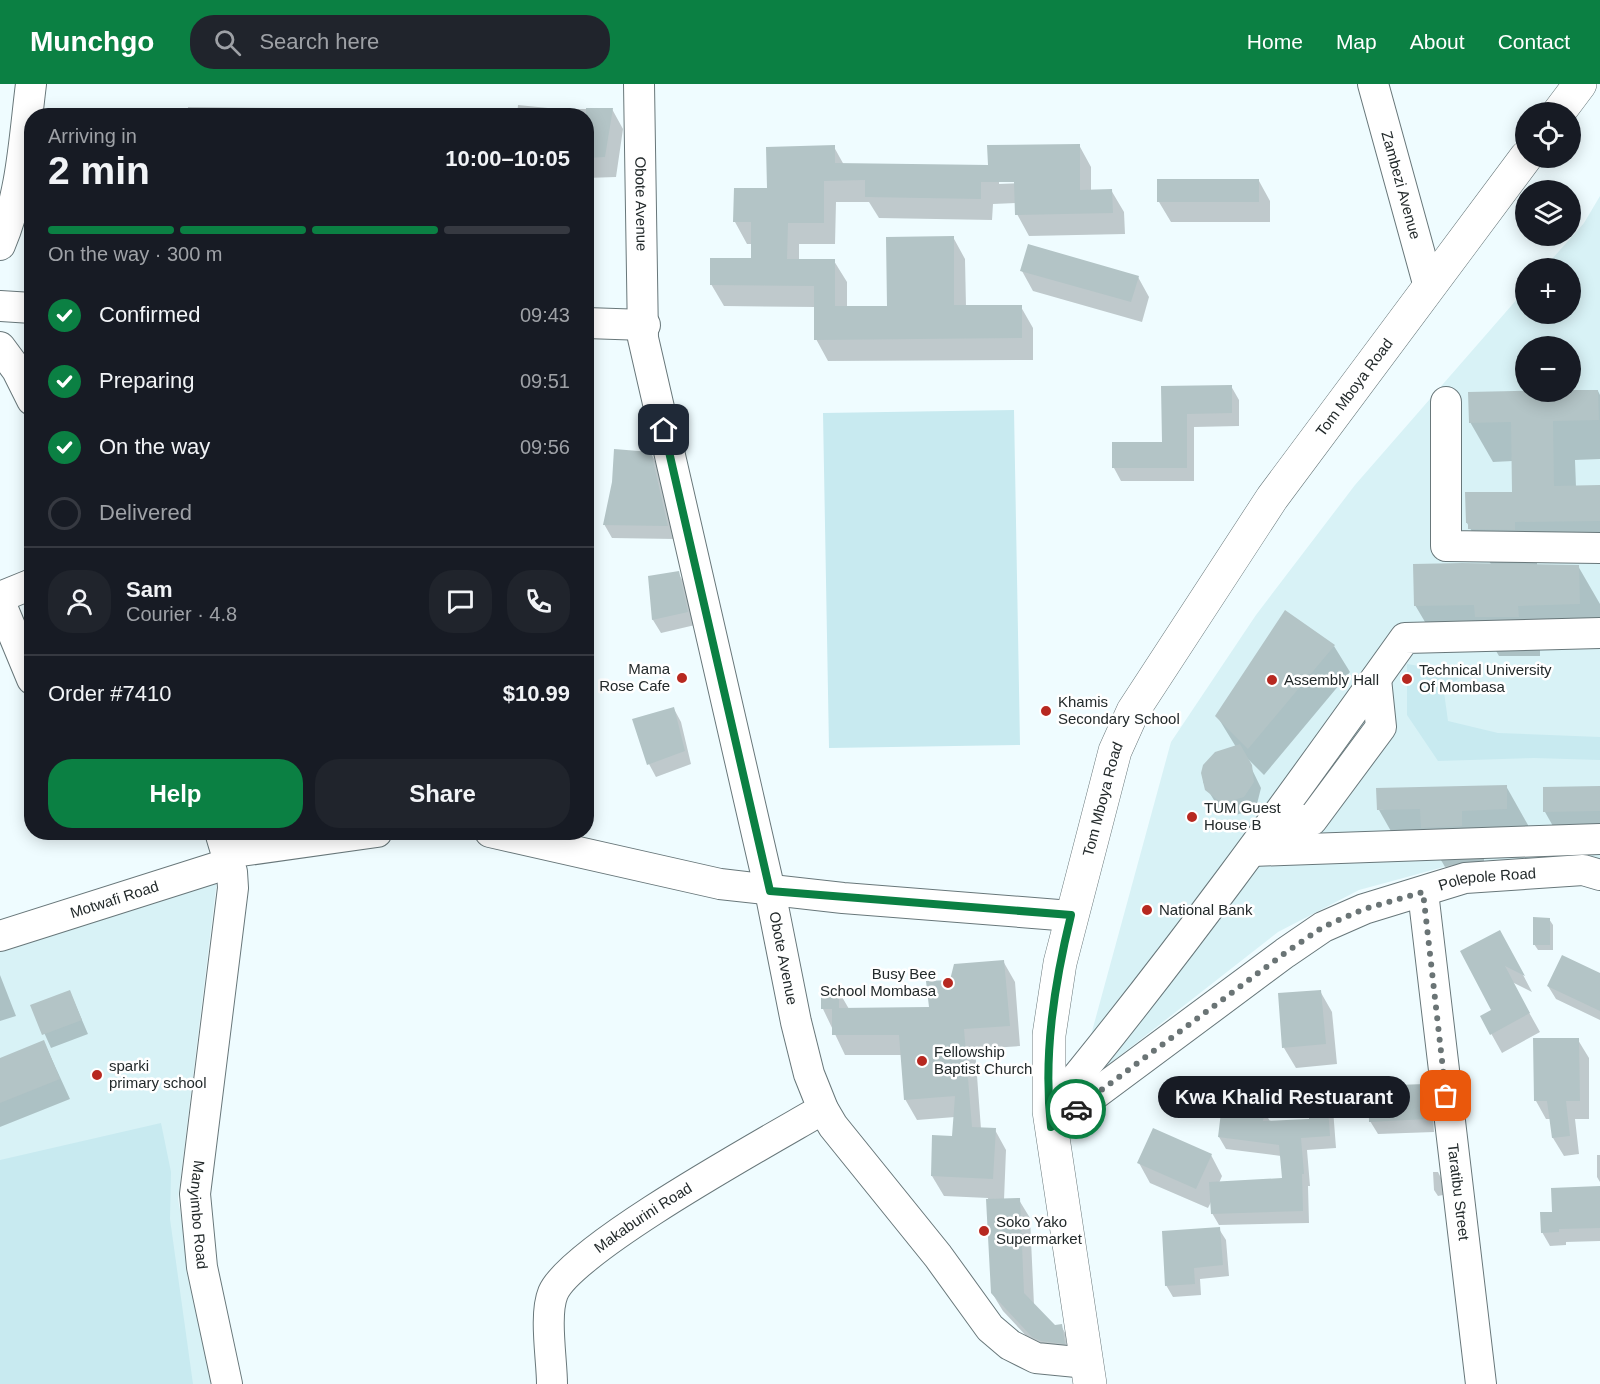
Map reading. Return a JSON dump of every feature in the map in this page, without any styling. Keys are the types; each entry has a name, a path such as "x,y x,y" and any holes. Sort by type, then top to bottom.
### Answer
{"main road":[{"path":"1566,102 1580,84"},
{"name":"Tom Mboya Road","path":"1089,1374 1050,1119 1049,1035 1060,963 1071,915 1115,751 1133,711 1272,498 1518,168"}],"street":[{"path":"28,108 31,84"},
{"name":"Obote Avenue","path":"639,84 645,325 643,338 770,891 796,1022 809,1074 823,1109 866,1168 938,1256 990,1328 1010,1345 1036,1358 1089,1374"},
{"name":"Zambezi Avenue","path":"1373,84 1429,287"},
{"path":"0,245 11,220 24,140"},
{"path":"0,306 24,308"},
{"path":"594,323 645,325"},
{"path":"0,347 24,384"},
{"path":"1446,402 1446,546 1600,548"},
{"path":"0,597 24,587"},
{"path":"0,602 24,660"},
{"path":"1050,1119 1275,820 1405,638 1600,633"},
{"path":"1252,851 1600,839"},
{"name":"Motwafi Road","path":"0,936 226,850 310,840"},
{"path":"525,840 720,884 770,891 1071,915"},
{"name":"Manyimbo Road","path":"226,850 232,888 195,1194 202,1267 227,1384"},
{"name":"Polepole Road","path":"1050,1119 1323,927 1364,909 1465,878 1583,870 1600,875"},
{"name":"Taratibu Street","path":"1423,892 1481,1384"},
{"name":"Makaburini Road","path":"552,1384 550,1315 552,1294 562,1278 628,1226 823,1109"}],"shaded area":[{"name":"Technical University Of Mombasa","path":"1600,196 1600,864 1538,859 1451,865 1359,890 1278,932 1076,1090 1171,742 1256,615 1355,485 1515,301 1515,324 1581,324 1581,258 1553,258 1564,246 1581,246 1581,226"},
{"path":"1014,410 1020,745 829,748 823,413"},
{"path":"1407,664 1464,673 1444,692 1448,721 1498,733 1600,737 1600,760 1534,758 1438,761 1407,715"},
{"name":"sparki primary school","path":"217,880 178,1199 212,1384 0,1384 0,950"},
{"path":"161,1123 171,1172 170,1219 193,1384 0,1384 0,1160"}],"building":[{"path":"594,108 613,108 605,157 594,158"},
{"path":"1080,144 1080,190 1112,189 1113,213 1015,215 1014,182 981,182 981,199 865,197 865,180 824,181 824,223 788,223 787,259 835,259 835,306 887,306 886,237 954,236 954,305 1022,305 1022,338 814,340 814,286 710,285 710,258 751,258 751,222 733,222 734,188 767,188 766,147 835,145 835,163 988,165 987,145"},
{"path":"1157,179 1259,179 1259,202 1157,202"},
{"path":"1028,244 1139,276 1131,302 1020,271"},
{"path":"1232,385 1232,413 1187,414 1187,468 1112,468 1112,442 1162,442 1161,386"},
{"path":"1581,390 1598,390 1599,420 1553,421 1554,486 1600,485 1600,521 1515,522 1515,530 1468,529 1465,492 1512,492 1511,422 1469,423 1468,392 1515,391 1515,402 1581,402"},
{"path":"614,449 651,452 668,526 603,525 612,482"},
{"path":"1413,564 1579,565 1580,604 1518,606 1519,617 1475,617 1474,605 1414,606"},
{"path":"679,571 688,612 652,620 648,576"},
{"name":"Assembly Hall","path":"1285,610 1335,645 1248,749 1215,716"},
{"path":"674,707 685,751 647,765 632,719"},
{"path":"1240,744 1252,765 1254,782 1244,797 1227,802 1219,801 1205,790 1201,773 1203,765 1215,752"},
{"path":"1507,785 1507,809 1462,811 1462,826 1421,828 1420,809 1377,810 1376,788"},
{"path":"1600,786 1600,811 1543,812 1543,787"},
{"path":"1533,917 1550,918 1550,945 1533,945"},
{"path":"1500,930 1525,976 1505,966 1530,1013 1490,1035 1480,1016 1491,1010 1460,951"},
{"path":"1562,955 1600,973 1600,1011 1547,986"},
{"path":"1004,960 1010,1026 964,1029 972,1127 996,1128 993,1179 931,1176 932,1135 952,1136 955,1096 904,1100 899,1035 832,1035 832,1009 821,1009 821,988 839,988 839,1008 929,1007 926,981 950,980 954,964"},
{"path":"70,990 82,1020 42,1035 30,1005"},
{"path":"1321,990 1326,1044 1282,1048 1278,993"},
{"path":"1533,1038 1579,1038 1580,1101 1566,1101 1570,1136 1552,1138 1547,1101 1534,1101"},
{"path":"44,1040 60,1079 0,1103 0,1058"},
{"path":"1425,1084 1427,1119 1369,1122 1368,1086"},
{"path":"1309,1095 1327,1095 1330,1136 1301,1138 1304,1174 1302,1174 1303,1211 1211,1214 1209,1182 1282,1178 1279,1145 1218,1137 1222,1104 1265,1109 1263,1121 1309,1119"},
{"path":"1153,1128 1212,1154 1196,1189 1137,1163"},
{"path":"1600,1186 1600,1228 1559,1229 1559,1232 1541,1233 1540,1212 1552,1212 1551,1188"},
{"path":"1020,1198 1024,1293 1055,1325 1062,1324 1065,1344 1041,1341 1032,1337 991,1293 986,1199"},
{"path":"1220,1227 1223,1265 1194,1268 1195,1284 1165,1286 1162,1231"}],"way so far":[{"path":"1076,1109 1323,927 1364,909 1423,892 1446,1096"}],"place":[{"name":"Mama Rose Cafe","path":"682,678"},
{"name":"Technical University Of Mombasa","path":"1407,679"},
{"name":"Assembly Hall","path":"1272,680"},
{"name":"Khamis Secondary School","path":"1046,711"},
{"name":"TUM Guest House B","path":"1192,817"},
{"name":"National Bank","path":"1147,910"},
{"name":"Busy Bee School Mombasa","path":"948,983"},
{"name":"Fellowship Baptist Church","path":"922,1061"},
{"name":"sparki primary school","path":"97,1075"},
{"name":"Kwa Khalid Restuarant","path":"1446,1096"},
{"name":"Soko Yako Supermarket","path":"984,1231"}],"route":[{"path":"664,430 770,891 1071,915 1060,963 1049,1035 1051,1127 1076,1109"}]}
